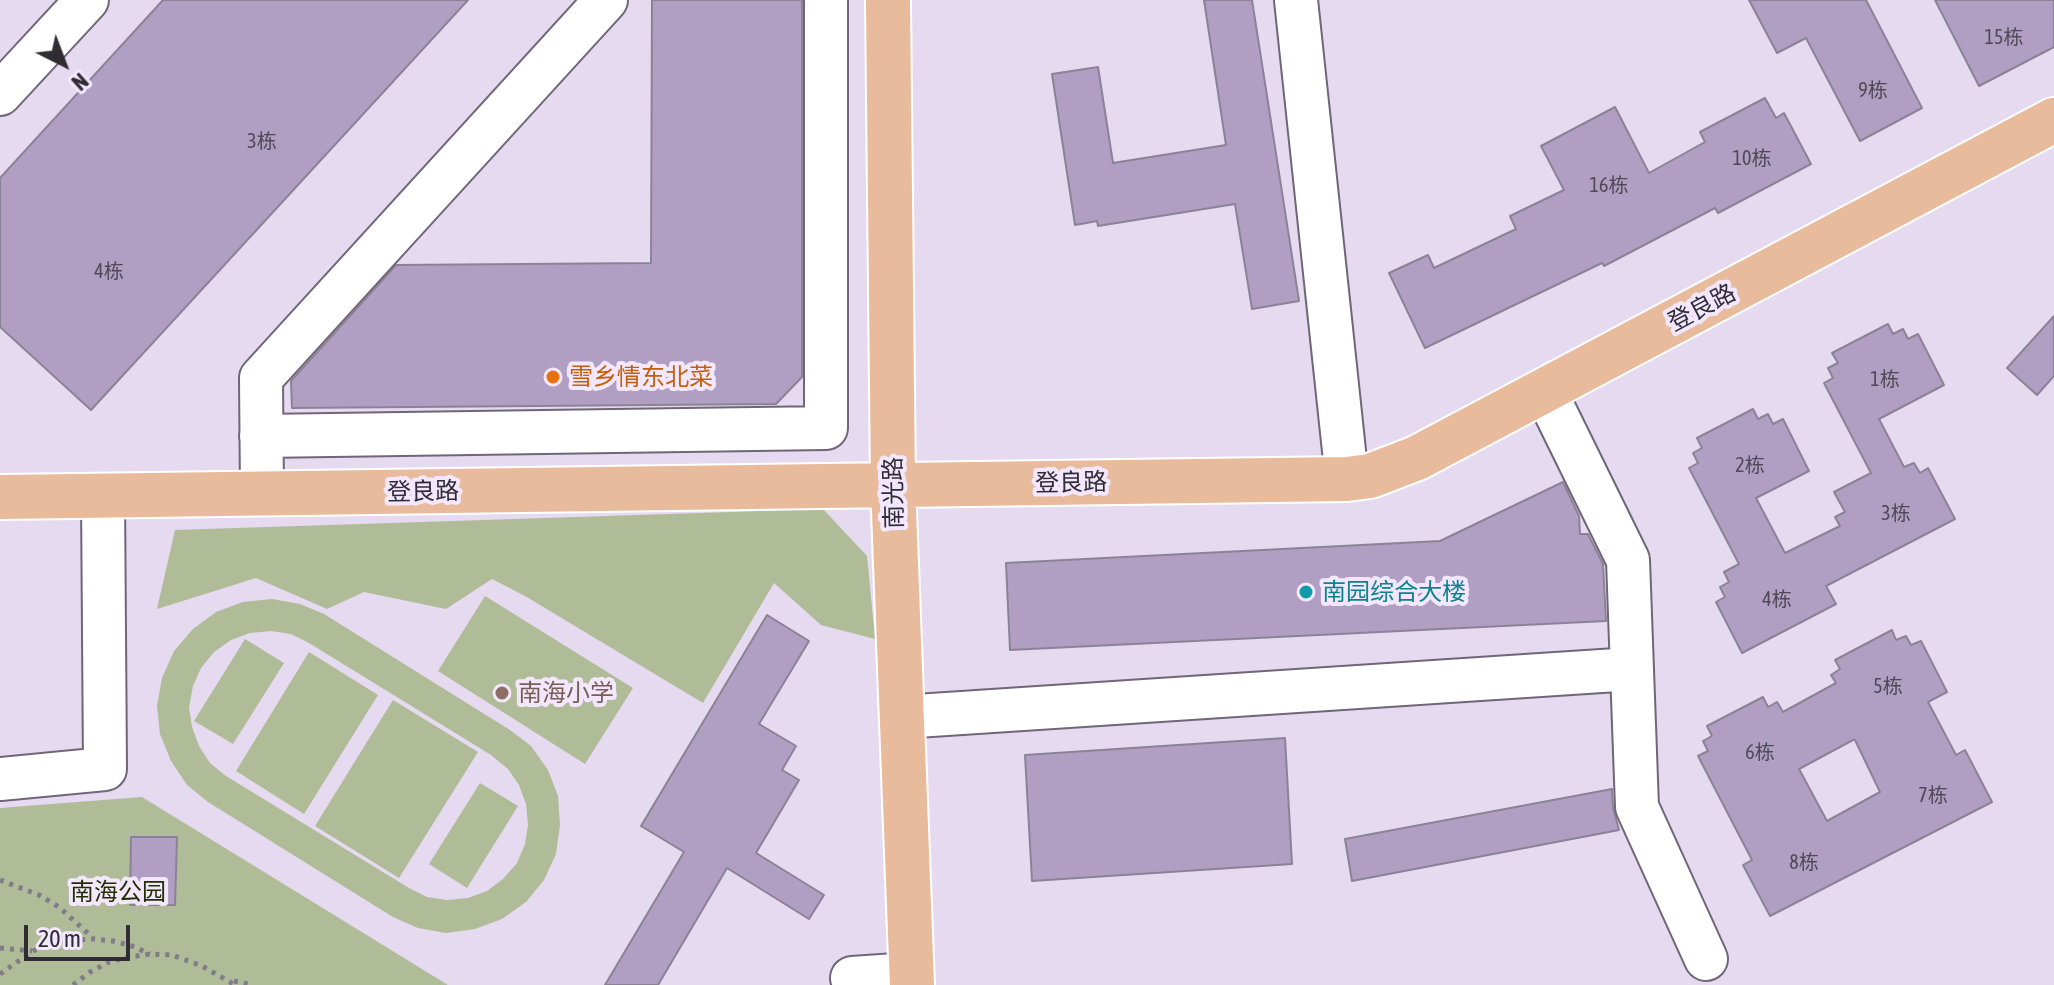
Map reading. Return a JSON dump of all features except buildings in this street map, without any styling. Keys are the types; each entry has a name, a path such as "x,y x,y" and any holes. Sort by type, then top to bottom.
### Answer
{"main road":[{"name":"南光路","path":"888,0 893,485 912,980"},
{"name":"登良路","path":"0,497 1347,479 1370,476 1392,469 1545,391 2054,120"}],"street":[{"path":"0,94 87,0"},
{"path":"262,494 261,378 606,0"},
{"path":"261,436 826,428 826,0"},
{"path":"1296,0 1347,479"},
{"path":"1545,391 1628,560 1637,807 1706,959"},
{"path":"0,779 105,769 103,496"},
{"path":"901,717 1632,669"},
{"path":"852,978 912,980"}],"path":[{"path":"0,880 39,895 59,907 93,939"},
{"path":"0,974 33,951 73,940 113,941 151,954"},
{"path":"0,948 33,951"},
{"path":"73,985 109,962 151,954 172,955 202,966 235,985"},
{"path":"229,980 252,985"}],"green space":[{"path":"823,509 867,556 875,639 821,625 774,583 703,703 492,579 446,609 364,592 327,609 256,578 157,609 175,530"},
{"path":"485,596 633,688 585,764 438,671"},
{"path":"272,599 300,604 324,614 531,746 548,770 558,796 560,825 556,854 544,880 526,902 502,919 475,929 446,933 418,928 393,917 208,802 187,785 171,761 160,734 157,706 162,678 174,651 193,629 216,612 243,602","holes":["271,631 291,634 491,755 508,769 519,785 526,804 528,825 525,844 517,863 503,879 487,891 468,898 447,900 427,897 226,776 210,763 199,746 189,707 201,668 214,652 231,640 250,633"]},
{"path":"245,639 284,663 233,744 194,721"},
{"path":"309,652 378,695 304,814 236,771"},
{"path":"393,700 478,752 399,878 315,826"},
{"path":"480,783 518,806 467,888 429,864"},
{"name":"南海公园","path":"142,797 448,985 0,985 0,808"}],"place":[{"name":"雪乡情东北菜","path":"553,377"},
{"name":"南园综合大楼","path":"1306,592"},
{"name":"南海小学","path":"502,693"}]}
